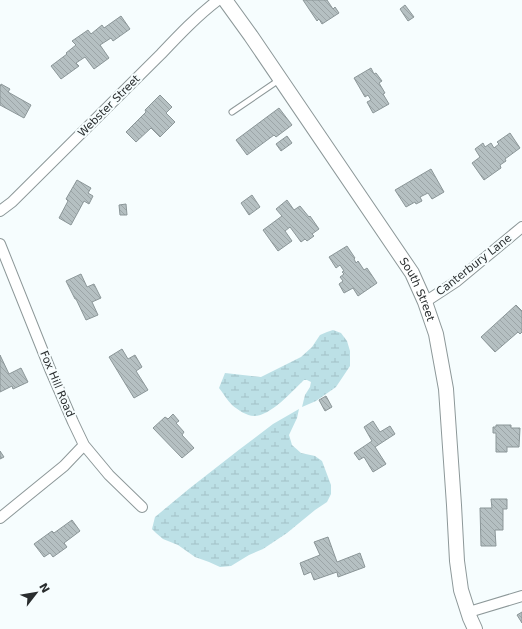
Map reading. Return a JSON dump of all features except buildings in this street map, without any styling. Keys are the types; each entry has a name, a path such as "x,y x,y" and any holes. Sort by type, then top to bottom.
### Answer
{"street":[{"name":"Webster Street","path":"0,211 12,202 177,37 218,0"},
{"name":"South Street","path":"225,0 412,273 426,302 436,334 446,389 457,561 461,590 475,629"},
{"name":"Canterbury Lane","path":"426,302 456,281 522,227"},
{"name":"Fox Hill Road","path":"0,244 50,369 84,445 109,475 142,508"},
{"path":"0,518 64,466 84,445"},
{"path":"469,612 522,596"}],"lane":[{"path":"232,112 280,79"}],"green space":[{"path":"333,330 341,333 347,341 350,351 350,366 336,387 316,401 302,407 305,395 311,382 304,380 274,408 261,415 251,416 232,405 219,388 225,373 261,377 301,357 312,347 320,335"},
{"path":"299,409 297,418 289,435 292,445 301,453 315,456 322,461 331,485 331,494 327,502 287,533 263,549 249,555 231,566 220,567 195,557 178,545 163,539 152,529 155,517 190,488 273,424"}]}
